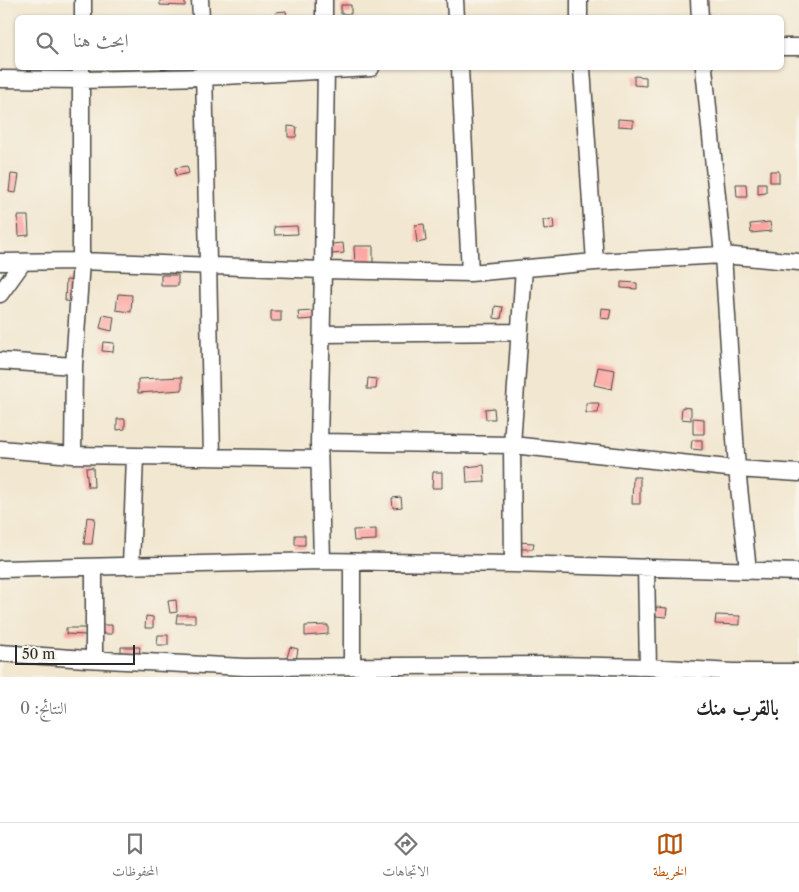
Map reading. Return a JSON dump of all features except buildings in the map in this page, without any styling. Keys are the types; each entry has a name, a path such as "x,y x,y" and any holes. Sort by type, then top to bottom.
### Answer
{"street":[{"path":"83,15 84,0"},
{"path":"200,0 201,15"},
{"path":"324,0 324,15"},
{"path":"454,0 456,15"},
{"path":"579,0 580,15"},
{"path":"698,0 700,15"},
{"path":"784,47 799,47"},
{"path":"0,79 81,74 265,70"},
{"path":"322,562 319,442 324,270 326,70"},
{"path":"460,70 470,273"},
{"path":"582,70 595,262"},
{"path":"704,70 723,254 738,469 748,570"},
{"path":"204,72 212,456"},
{"path":"73,455 74,366 81,261 81,74"},
{"path":"0,262 81,261 324,270 470,273 595,262 723,254 799,262"},
{"path":"0,294 23,262"},
{"path":"513,564 512,445 524,268"},
{"path":"322,334 519,332"},
{"path":"0,361 74,366"},
{"path":"319,442 512,445 738,469 799,473"},
{"path":"0,449 73,455 319,459"},
{"path":"132,566 135,456"},
{"path":"352,562 352,665"},
{"path":"0,569 352,562 513,564 799,572"},
{"path":"94,567 94,659"},
{"path":"646,567 648,667"},
{"path":"0,652 244,667 557,665 648,667 732,672 799,672"}]}
